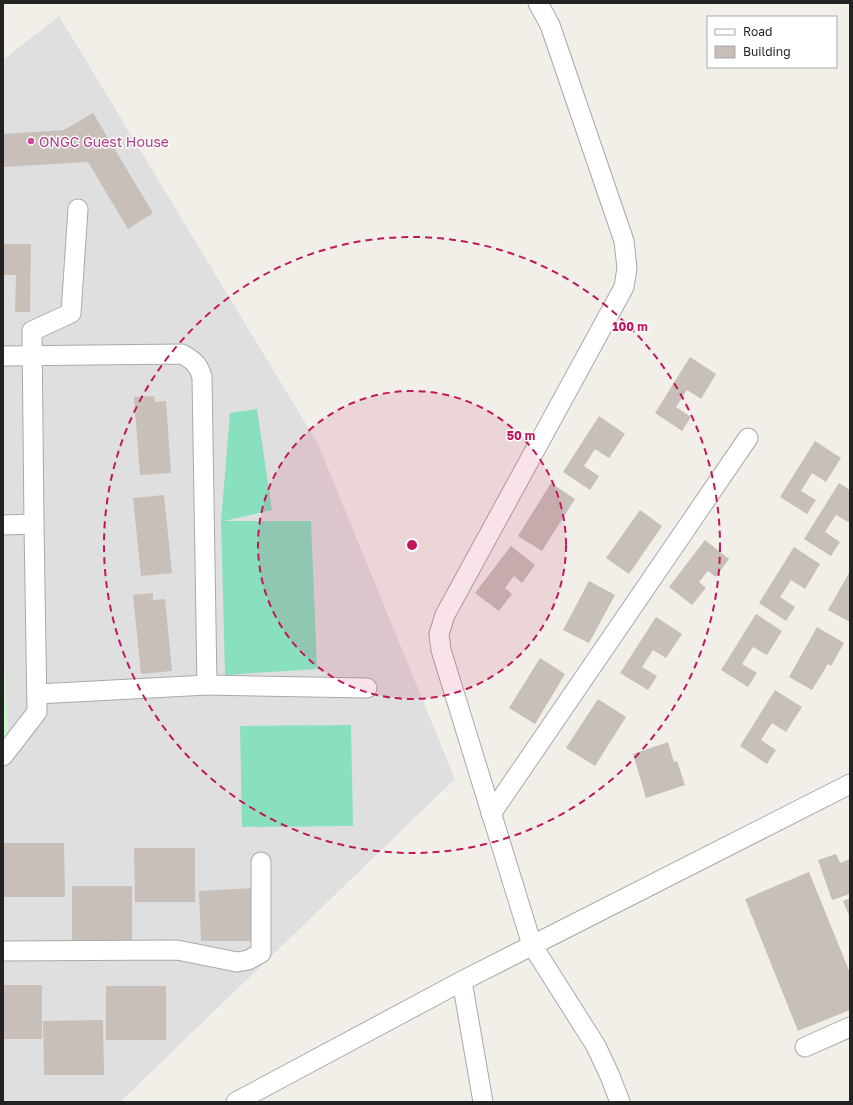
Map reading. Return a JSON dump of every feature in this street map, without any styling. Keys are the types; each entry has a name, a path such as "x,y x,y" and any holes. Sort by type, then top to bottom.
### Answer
{"street":[{"path":"538,3 550,25 622,234 627,268 624,287 445,615 439,634 441,650 532,945 596,1046 620,1102"},
{"path":"3,756 37,712 32,331 71,313 78,209"},
{"path":"3,356 182,354 194,361 199,368 202,376 207,684"},
{"path":"492,814 748,438"},
{"path":"3,525 34,524"},
{"path":"37,694 207,684 366,688"},
{"path":"236,1102 462,981 850,784"},
{"path":"3,951 176,950 237,962 248,960 261,953 261,862"},
{"path":"462,981 483,1102"},
{"path":"805,1047 850,1027"}],"shaded area":[{"path":"59,16 318,444 455,779 120,1102 3,1102 3,60"}],"green space":[{"path":"257,409 272,510 224,521 311,521 317,669 225,675 221,522 230,413"},
{"path":"3,648 8,731 3,738"},
{"path":"351,725 353,826 242,827 240,726"}],"building":[{"path":"93,113 153,213 128,229 88,162 3,167 3,134 64,130"},
{"path":"3,244 31,244 30,312 15,312 16,275 3,275"},
{"path":"690,357 716,374 701,399 687,390 676,407 691,417 682,431 655,413"},
{"path":"154,396 155,402 166,401 171,473 140,475 134,397"},
{"path":"599,416 625,434 609,458 595,449 584,466 599,476 590,490 563,472"},
{"path":"815,441 841,458 826,482 812,473 801,491 816,500 807,514 780,497"},
{"path":"551,483 575,499 542,551 518,536"},
{"path":"839,483 850,490 850,523 836,515 825,532 840,542 831,556 804,539"},
{"path":"164,495 172,573 141,576 133,498"},
{"path":"640,510 662,526 629,574 606,558"},
{"path":"705,540 729,559 716,577 708,571 699,582 706,588 692,605 669,587"},
{"path":"511,546 535,565 522,583 514,576 505,588 512,594 499,611 475,593"},
{"path":"794,547 820,564 805,589 791,580 780,597 795,607 786,621 759,603"},
{"path":"850,571 850,622 828,610"},
{"path":"589,581 615,595 589,643 563,630"},
{"path":"153,593 153,600 165,599 172,671 141,674 133,595"},
{"path":"756,614 782,631 767,655 753,647 742,664 757,673 748,687 721,670"},
{"path":"656,617 682,634 666,658 653,650 642,667 657,676 648,690 620,673"},
{"path":"817,627 844,643 831,666 828,664 812,690 789,677"},
{"path":"540,658 565,674 535,724 509,708"},
{"path":"775,690 802,707 786,732 772,723 761,740 776,750 767,764 740,746"},
{"path":"598,699 626,717 595,766 566,748"},
{"path":"668,742 674,762 677,761 685,785 646,798 633,754"},
{"path":"4,843 64,843 65,897 4,897"},
{"path":"134,848 195,848 195,902 135,902"},
{"path":"836,854 840,863 850,859 850,894 832,900 818,860"},
{"path":"809,872 850,973 850,1010 798,1031 745,899"},
{"path":"72,886 132,886 132,940 72,941"},
{"path":"255,888 256,941 201,941 199,891"},
{"path":"850,898 850,918 843,901"},
{"path":"3,985 42,985 42,1039 3,1039"},
{"path":"106,986 166,986 166,1040 106,1040"},
{"path":"103,1020 104,1075 44,1075 43,1021"}],"place":[{"name":"ONGC Guest House","path":"31,141"}]}
